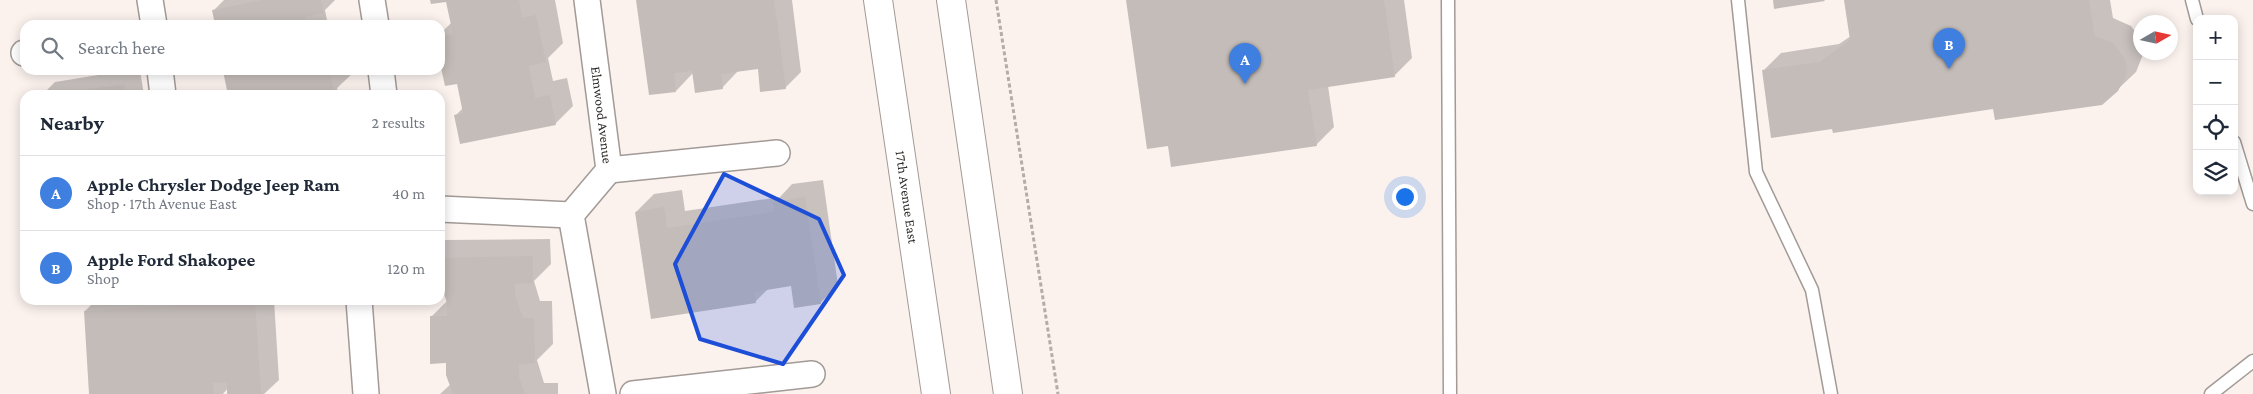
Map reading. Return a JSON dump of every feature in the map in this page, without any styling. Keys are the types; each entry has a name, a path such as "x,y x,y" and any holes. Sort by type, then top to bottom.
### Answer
{"street":[{"path":"150,0 153,20"},
{"path":"372,0 375,20"},
{"name":"Elmwood Avenue","path":"571,215 609,170 587,0"},
{"name":"17th Avenue East","path":"878,0 936,394"},
{"path":"951,0 1008,394"},
{"path":"161,75 162,90"},
{"path":"382,75 383,90"},
{"path":"609,170 777,153"},
{"path":"445,209 571,215 603,394"},
{"path":"359,305 366,394"},
{"path":"633,394 812,374"}],"lane":[{"path":"1448,0 1450,394"},
{"path":"1738,0 1756,172 1812,290 1831,394"},
{"path":"2192,0 2196,15"},
{"path":"2236,150 2253,204"},
{"path":"2211,394 2253,361"}],"path":[{"path":"996,0 1058,394"}],"highlighted area":[{"path":"724,174 819,219 844,275 783,364 700,339 675,264"}],"building":[{"path":"262,0 321,0 324,13 305,17 305,20 214,20 212,10"},
{"path":"430,0 519,0 522,18 536,15 546,62 529,66 535,98 550,95 556,125 460,144 454,115 463,113 457,84 445,86 443,75 445,75 445,35 453,34 446,2 431,4"},
{"path":"636,0 774,0 786,89 760,92 758,69 721,74 723,89 695,93 692,71 674,73 676,92 649,95"},
{"path":"1126,0 1384,0 1395,77 1308,90 1317,146 1171,167 1168,146 1147,149"},
{"path":"1773,0 1824,0 1825,1 1774,9"},
{"path":"1844,0 2089,0 2095,36 2113,43 2125,59 2127,68 2125,78 2118,91 2102,105 1995,120 1993,109 1833,133 1832,129 1771,138 1762,70 1820,62 1850,40"},
{"path":"224,75 331,75 333,90 227,90"},
{"path":"124,84 125,90 86,90"},
{"path":"805,197 821,304 794,308 791,286 754,292 756,303 651,319 635,212 664,207 667,228 774,212 773,202"},
{"path":"533,256 533,283 515,284 515,295 523,318 534,318 535,363 519,364 519,377 525,394 453,394 446,375 446,363 430,364 430,316 447,316 445,258"},
{"path":"179,305 255,305 261,394 227,394 227,382 213,383 214,394 89,394 84,311"}],"place":[{"name":"Apple Ford Shakopee","path":"1949,69"},
{"name":"Apple Chrysler Dodge Jeep Ram","path":"1245,84"}]}
